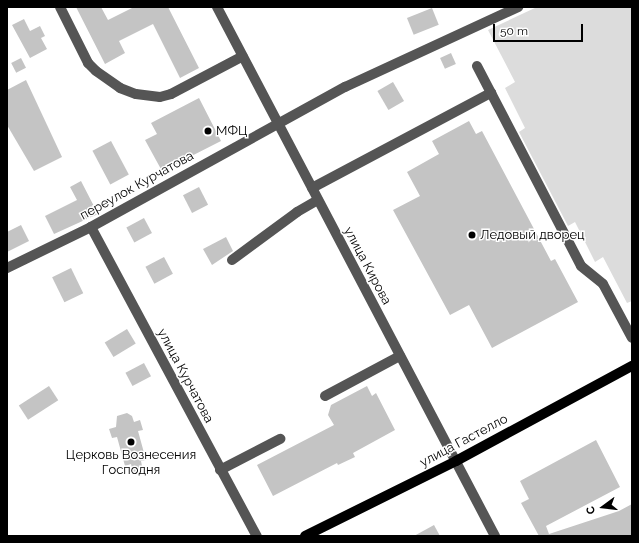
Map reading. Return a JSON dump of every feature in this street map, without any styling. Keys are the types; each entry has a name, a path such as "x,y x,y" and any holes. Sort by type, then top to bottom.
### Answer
{"main road":[{"name":"улица Гастелло","path":"305,536 456,461 632,366"}],"street":[{"path":"60,7 88,63 96,71 120,88 136,94 160,96 171,94 243,56"},
{"name":"улица Кирова","path":"217,7 495,536"},
{"name":"переулок Курчатова","path":"7,268 91,227 345,87 518,7"},
{"path":"477,66 580,266 603,284 632,338"},
{"path":"312,188 491,93"},
{"path":"232,260 297,212 318,200"},
{"name":"улица Курчатова","path":"91,227 220,470 257,536"},
{"path":"325,396 400,356"},
{"path":"220,470 280,438"}],"shaded area":[{"path":"537,7 632,7 632,301 627,303 603,257 595,262 575,222 568,226 519,132 525,128 505,88 515,82 488,30"}],"building":[{"path":"76,7 101,7 108,20 134,7 168,7 199,68 180,78 153,24 119,41 125,53 105,64"},
{"path":"432,8 439,25 414,35 407,18"},
{"path":"24,19 30,31 40,26 45,36 41,38 47,49 30,58 12,25"},
{"path":"451,53 456,64 445,69 440,58"},
{"path":"21,58 26,68 16,73 11,63"},
{"path":"26,80 62,157 34,171 7,125 7,90"},
{"path":"393,82 404,101 388,110 377,91"},
{"path":"199,98 221,141 162,171 145,140 157,134 151,123"},
{"name":"Ледовый дворец","path":"469,121 476,134 482,131 551,261 555,259 578,302 492,348 469,305 450,315 393,210 420,196 407,172 439,154 432,141"},
{"path":"111,141 129,175 110,184 92,151"},
{"path":"81,181 98,214 54,234 45,216 77,200 70,187"},
{"path":"199,187 208,205 192,213 183,195"},
{"path":"144,218 152,233 134,242 126,227"},
{"path":"21,225 29,241 7,252 7,232"},
{"path":"226,237 233,251 212,265 203,249"},
{"path":"164,257 173,274 154,284 145,267"},
{"path":"71,268 83,293 64,302 52,277"},
{"path":"127,329 136,344 113,357 105,342"},
{"path":"144,363 151,376 133,386 125,373"},
{"path":"49,386 58,400 28,420 19,406"},
{"path":"367,386 372,396 376,393 395,430 353,453 355,457 338,465 337,463 273,496 257,465 334,425 328,415 331,405"},
{"name":"Церковь Вознесения Господня","path":"127,413 132,416 134,422 140,420 143,430 138,431 146,460 141,461 143,471 133,474 131,464 125,466 117,437 112,438 109,429 116,427 117,416"},
{"path":"596,440 620,487 546,526 549,534 619,511 632,504 632,536 539,536 521,503 529,499 520,481"},
{"path":"434,525 440,536 414,536"}],"place":[{"name":"МФЦ","path":"208,131"},
{"name":"Ледовый дворец","path":"472,235"},
{"name":"Церковь Вознесения Господня","path":"131,442"}]}
